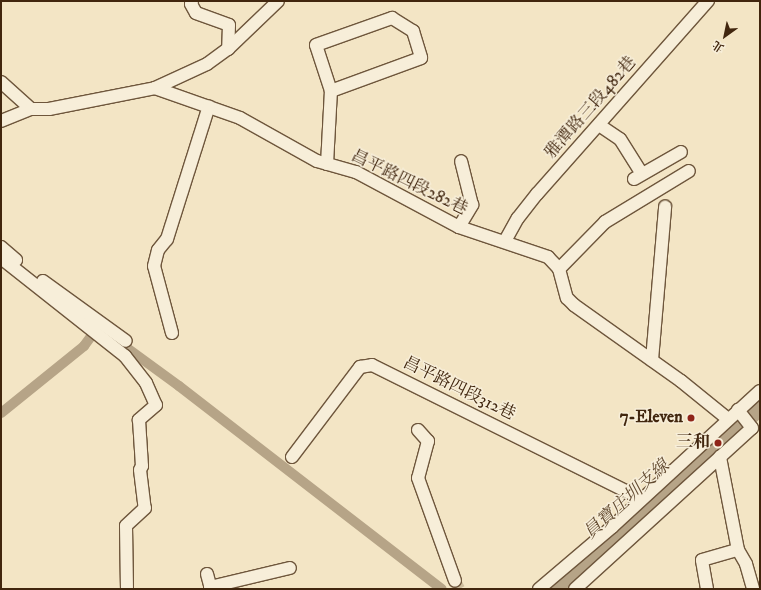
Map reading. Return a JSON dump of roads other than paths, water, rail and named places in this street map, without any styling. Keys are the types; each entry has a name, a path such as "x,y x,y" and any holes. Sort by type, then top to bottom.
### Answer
{"street":[{"path":"192,1 191,4 196,13 229,25 228,49"},
{"path":"1,122 31,109 49,109 155,88 207,64 228,49 278,1"},
{"name":"雅潭路三段482巷","path":"505,240 518,218 537,194 708,1"},
{"path":"327,164 331,91 316,45 392,18 413,31 421,58 331,91"},
{"path":"1,82 31,109"},
{"name":"昌平路四段282巷","path":"155,88 178,98 208,106 240,118 327,164 356,172 459,227 505,240 548,257 559,269"},
{"path":"172,333 154,266 158,250 167,239 208,106"},
{"path":"599,125 620,139 638,177 681,152"},
{"path":"459,227 472,205 461,161"},
{"path":"689,171 605,222 559,269 567,298 652,360 728,419"},
{"path":"652,360 665,207"},
{"path":"1,247 19,268 130,362 146,383 156,405 139,420 142,466 140,470 145,508 126,526 125,570 127,589"},
{"path":"1,258 19,268 126,342"},
{"name":"昌平路四段312巷","path":"292,457 360,367 372,365 642,499"},
{"path":"539,589 642,499 760,391"},
{"path":"575,589 752,428 738,410"},
{"path":"418,430 428,441 418,478 455,581"},
{"path":"720,457 738,550 746,564 753,589"},
{"path":"706,589 702,560 738,550"},
{"path":"207,574 210,588 290,568"}],"waterway":[{"path":"1,413 84,346 98,327"},
{"path":"116,340 179,386 442,589"},
{"name":"員寶庄圳支線","path":"557,589 760,408"}],"tunnel":[{"path":"455,581 459,589"}],"place":[{"name":"7-Eleven","path":"691,418"},
{"name":"三和","path":"718,443"}]}
